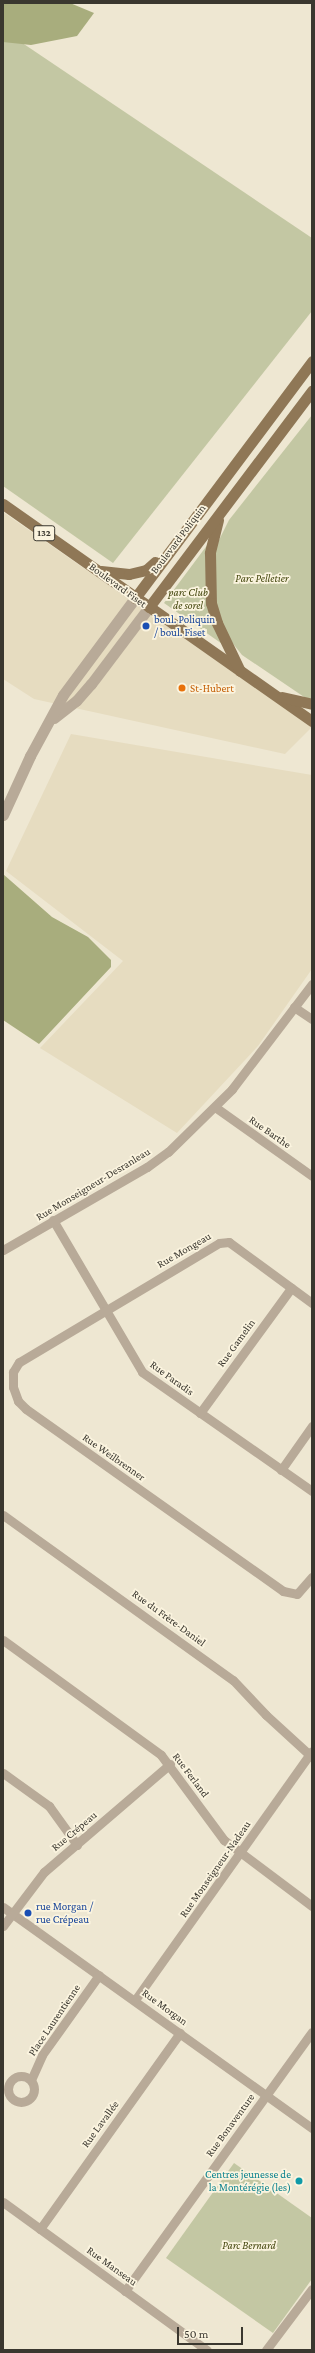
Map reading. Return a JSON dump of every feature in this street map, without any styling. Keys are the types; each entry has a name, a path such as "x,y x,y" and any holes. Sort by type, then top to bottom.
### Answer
{"main road":[{"name":"Boulevard Poliquin","path":"135,598 312,361"},
{"name":"Boulevard Poliquin","path":"149,608 312,391"},
{"name":"Boulevard Fiset","path":"3,504 240,672 312,721"},
{"path":"219,516 210,553 211,603 217,623 240,672"},
{"path":"99,571 129,574 146,570 176,542"},
{"path":"273,695 312,704"}],"street":[{"name":"Boulevard Poliquin","path":"3,815 30,756 76,674 135,598"},
{"name":"Boulevard Poliquin","path":"50,721 85,690 149,608"},
{"name":"Rue Monseigneur-Desranleau","path":"3,1250 147,1167 215,1107 232,1089 312,984"},
{"path":"294,1007 312,1019"},
{"name":"Rue Barthe","path":"215,1107 312,1176"},
{"name":"Rue Paradis","path":"54,1220 104,1311 142,1372 312,1491"},
{"name":"Rue Mongeau","path":"104,1311 219,1243 230,1242 312,1303"},
{"name":"Rue Gamelin","path":"200,1413 290,1288"},
{"name":"Rue Weilbrenner","path":"104,1311 19,1362 13,1372 13,1380 18,1401 283,1591 297,1594 312,1577"},
{"path":"281,1470 312,1426"},
{"name":"Rue du Frère-Daniel","path":"3,1514 233,1680 266,1716 311,1754"},
{"name":"Rue Ferland","path":"3,1640 151,1747 170,1764 224,1840 240,1854 312,1906"},
{"name":"Rue Monseigneur-Nadeau","path":"135,2000 311,1754"},
{"name":"Rue Crépeau","path":"3,1926 36,1880 170,1764"},
{"path":"3,1773 49,1806 77,1845"},
{"name":"Rue Morgan","path":"3,1907 312,2128"},
{"name":"Place Laurentienne","path":"31,2080 42,2055 99,1975"},
{"name":"Rue Bonaventure","path":"125,2290 312,2032"},
{"name":"Rue Lavallée","path":"40,2228 180,2033"},
{"name":"Rue Manseau","path":"3,2202 207,2350"},
{"path":"266,2350 312,2289"}],"shaded area":[{"path":"3,512 312,727 285,754 34,699 3,679"},
{"path":"71,734 312,775 312,969 258,1046 177,1133 40,1048 123,961 6,871"}],"green space":[{"path":"3,3 70,3 94,13 77,36 31,45 3,42"},
{"path":"3,30 312,238 312,311 113,563 3,486"},
{"name":"Parc Pelletier","path":"312,415 312,701 310,701 242,655 223,631 213,601 212,574 216,546 229,520"},
{"name":"parc Club de sorel","path":"208,544 206,597 225,646 164,603"},
{"path":"3,874 52,917 88,937 111,960 111,967 39,1044 3,1020"},
{"name":"Parc Bernard","path":"234,2163 312,2218 312,2279 273,2333 166,2258"}],"place":[{"name":"boul. Poliquin / boul. Fiset","path":"146,626"},
{"name":"St-Hubert","path":"182,688"},
{"name":"rue Morgan / rue Crépeau","path":"28,1913"},
{"name":"Centres jeunesse de la Montérégie (les)","path":"299,2181"}]}
